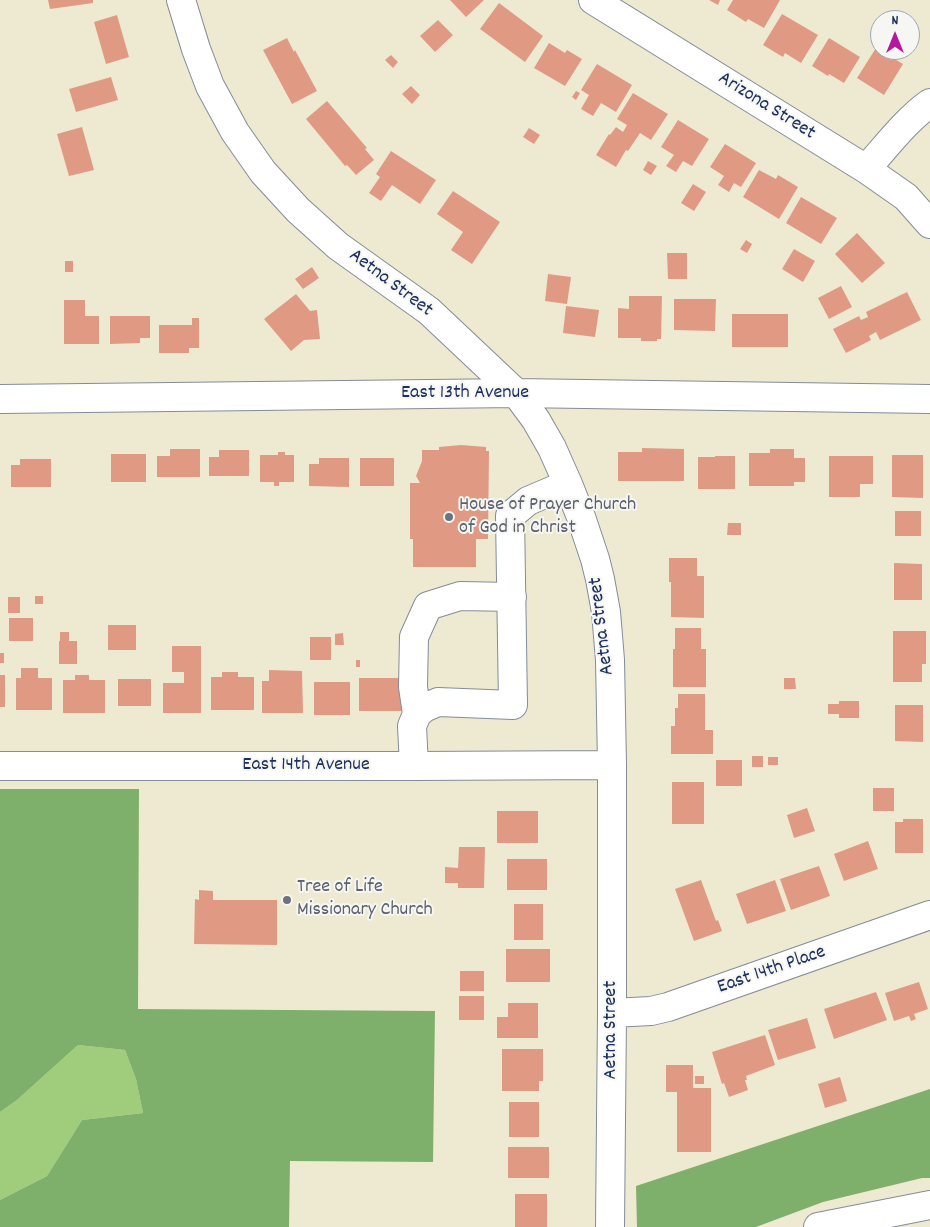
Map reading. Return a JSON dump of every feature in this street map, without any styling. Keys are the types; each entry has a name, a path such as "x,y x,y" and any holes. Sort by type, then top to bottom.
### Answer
{"street":[{"name":"Aetna Street","path":"181,0 210,86 235,132 263,172 298,210 338,246 429,311 516,393 536,420 552,448 581,518 595,559 606,612 610,660 612,765 610,1227"},
{"name":"Arizona Street","path":"593,0 866,169 906,197 930,224"},
{"path":"866,169 898,133 930,103"},
{"name":"East 13th Avenue","path":"0,399 516,393 930,399"},
{"path":"414,766 412,726 417,714 424,708 438,702 513,705 510,516 528,501 568,484"},
{"path":"417,714 413,687 414,637 428,606 460,596 512,597"},
{"name":"East 14th Avenue","path":"0,766 612,765"},
{"name":"East 14th Place","path":"612,1013 651,1011 668,1007 930,915"},
{"path":"818,1227 930,1205"}],"green space":[{"path":"0,789 139,789 138,1009 435,1011 433,1162 290,1161 289,1227 0,1227 0,1200 47,1176 82,1120 143,1113 136,1079 125,1050 78,1045 17,1100 0,1112"},
{"path":"78,1045 125,1050 136,1079 143,1113 82,1120 47,1176 0,1200 0,1112 17,1100"},
{"path":"930,1089 930,1178 922,1178 823,1202 756,1227 637,1227 636,1186"}],"building":[{"path":"48,0 93,0 93,3 50,9"},
{"path":"450,0 484,0 466,17"},
{"path":"709,0 720,0 718,5"},
{"path":"733,0 780,0 764,28 748,19 746,22 727,10"},
{"path":"499,3 543,36 525,62 480,29"},
{"path":"782,14 818,35 801,63 785,53 783,57 763,45"},
{"path":"117,15 129,57 106,64 94,22"},
{"path":"438,20 453,35 435,52 420,36"},
{"path":"287,38 317,91 292,104 263,50"},
{"path":"829,38 860,57 844,83 812,66"},
{"path":"549,43 565,53 567,50 582,59 565,86 534,68"},
{"path":"391,55 398,62 393,68 385,60"},
{"path":"870,57 870,60 896,60 903,64 884,95 857,78"},
{"path":"597,64 632,85 616,112 601,103 593,116 581,109 589,95 581,90"},
{"path":"111,77 118,100 76,112 69,89"},
{"path":"411,86 420,95 412,104 402,94"},
{"path":"576,91 580,93 576,100 572,97"},
{"path":"633,93 668,114 651,140 640,133 628,151 626,150 616,167 596,155 609,134 616,127 623,132 627,125 617,119"},
{"path":"327,101 367,148 365,149 374,160 356,175 347,165 345,166 306,119"},
{"path":"678,120 709,139 692,166 683,161 676,172 666,166 674,155 661,147"},
{"path":"82,127 94,170 69,176 57,134"},
{"path":"529,128 540,135 534,144 523,137"},
{"path":"725,144 756,163 741,187 734,183 729,192 718,185 724,176 710,167"},
{"path":"391,151 436,180 420,204 392,185 381,201 369,193 380,177 376,174"},
{"path":"648,161 657,166 651,175 643,170"},
{"path":"759,170 776,179 778,175 798,187 779,219 743,197"},
{"path":"693,184 706,192 694,211 681,203"},
{"path":"453,191 500,222 472,264 451,250 463,232 437,214"},
{"path":"801,197 837,218 821,244 786,223"},
{"path":"857,233 885,263 862,283 835,254"},
{"path":"746,240 752,244 747,253 740,249"},
{"path":"794,249 815,261 803,282 782,269"},
{"path":"667,253 687,253 687,279 668,279"},
{"path":"65,261 73,261 73,272 65,272"},
{"path":"312,267 319,278 303,289 295,279"},
{"path":"548,274 571,277 567,304 545,301"},
{"path":"841,286 852,307 829,319 818,298"},
{"path":"907,292 921,320 880,340 876,332 869,336 871,340 846,353 833,329 859,316 861,320 868,317 866,312"},
{"path":"296,294 310,311 317,310 320,339 304,340 291,351 264,319"},
{"path":"629,296 662,296 661,339 657,339 657,341 641,341 641,338 618,338 618,308 629,309"},
{"path":"674,299 716,299 715,331 674,330"},
{"path":"64,300 85,300 85,316 99,316 99,344 64,344"},
{"path":"566,306 599,310 595,337 563,333"},
{"path":"732,314 788,314 788,347 732,347"},
{"path":"110,316 150,316 150,338 140,338 140,343 110,344"},
{"path":"192,318 199,318 199,348 189,348 189,353 159,353 159,325 192,325"},
{"name":"House of Prayer Church of God in Christ","path":"461,445 486,447 486,451 489,451 488,539 476,539 476,567 413,567 413,539 410,539 410,483 420,483 416,476 422,461 422,450 439,450 439,447"},
{"path":"642,448 684,449 684,481 618,481 618,452 642,452"},
{"path":"170,449 200,449 200,477 157,477 157,456 170,456"},
{"path":"770,449 794,449 794,458 805,458 805,482 794,482 794,486 749,486 749,453 770,453"},
{"path":"219,450 249,450 249,476 209,476 209,457 219,457"},
{"path":"278,452 285,452 285,455 294,455 294,482 279,482 279,486 274,486 274,482 260,482 260,455 278,455"},
{"path":"111,454 146,454 146,482 111,482"},
{"path":"892,455 923,455 923,498 892,497"},
{"path":"735,456 735,489 698,489 698,457"},
{"path":"829,456 873,456 873,484 860,484 860,497 829,497"},
{"path":"319,458 349,458 349,487 309,486 309,464 319,464"},
{"path":"360,458 394,458 394,486 360,486"},
{"path":"20,459 51,459 51,487 11,487 11,465 20,465"},
{"path":"895,511 921,511 921,536 895,536"},
{"path":"728,523 741,523 741,535 727,535"},
{"path":"669,558 697,558 697,576 704,576 704,618 671,617"},
{"path":"894,563 922,564 922,600 894,600"},
{"path":"35,596 43,596 43,604 35,604"},
{"path":"8,597 20,597 20,613 8,613"},
{"path":"9,618 33,618 33,641 9,641"},
{"path":"108,625 136,625 136,650 108,650"},
{"path":"675,628 701,628 701,649 706,649 706,687 673,687"},
{"path":"893,631 926,631 926,664 922,664 922,682 893,682"},
{"path":"60,632 69,632 69,641 77,641 77,664 59,664"},
{"path":"343,633 344,645 335,645 335,634"},
{"path":"310,637 331,637 331,660 310,660"},
{"path":"172,646 201,646 201,713 163,713 163,683 184,683 184,672 172,672"},
{"path":"0,653 4,653 4,663 0,663"},
{"path":"356,660 360,660 360,667 356,667"},
{"path":"21,668 38,668 38,678 52,678 52,710 16,710 16,678 21,678"},
{"path":"269,670 302,671 303,713 262,713 262,681 269,681"},
{"path":"222,672 238,672 238,677 254,677 254,710 211,710 211,677 222,677"},
{"path":"0,675 5,675 5,707 0,707"},
{"path":"75,675 89,675 89,680 105,680 105,713 63,713 63,680 75,680"},
{"path":"359,678 403,678 403,711 359,711"},
{"path":"784,678 795,678 796,689 784,689"},
{"path":"118,679 151,679 151,706 118,706"},
{"path":"314,682 350,682 350,715 314,715"},
{"path":"678,694 705,694 705,730 713,730 713,754 671,754 671,726 675,726 675,708 678,708"},
{"path":"839,701 859,701 859,718 839,718 839,714 828,714 828,704 839,704"},
{"path":"895,705 923,705 923,742 895,741"},
{"path":"752,756 763,756 763,767 752,767"},
{"path":"768,757 778,757 778,765 768,765"},
{"path":"716,760 742,760 742,786 716,786"},
{"path":"672,782 704,782 704,824 672,824"},
{"path":"873,788 894,788 894,811 873,811"},
{"path":"807,808 815,831 794,838 787,815"},
{"path":"497,811 538,811 538,843 497,843"},
{"path":"903,819 923,819 923,853 895,853 895,822 903,822"},
{"path":"868,841 878,869 844,881 834,854"},
{"path":"459,847 485,847 484,888 458,888 458,883 445,883 445,867 458,868"},
{"path":"507,859 547,859 547,890 507,890"},
{"path":"819,866 830,896 791,910 780,879"},
{"path":"701,880 716,921 718,920 722,931 694,941 675,889"},
{"path":"775,880 786,911 747,924 736,894"},
{"path":"199,890 213,891 213,900 277,900 277,945 194,944 195,899 199,900"},
{"path":"514,904 543,904 543,940 514,940"},
{"path":"506,949 550,949 550,982 506,982"},
{"path":"460,971 484,971 484,991 460,991"},
{"path":"919,982 928,1009 914,1014 916,1019 911,1021 909,1016 894,1021 885,993"},
{"path":"876,992 887,1020 834,1039 824,1009"},
{"path":"459,996 484,996 484,1020 459,1020"},
{"path":"508,1003 538,1003 538,1038 497,1038 497,1017 508,1017"},
{"path":"807,1018 816,1048 778,1060 768,1030"},
{"path":"765,1035 775,1065 746,1076 747,1080 745,1080 748,1090 729,1097 724,1083 722,1084 712,1052"},
{"path":"502,1049 543,1049 543,1081 539,1081 539,1091 502,1091"},
{"path":"666,1065 693,1065 693,1088 711,1088 711,1152 677,1152 677,1092 666,1092"},
{"path":"695,1076 704,1076 704,1084 695,1084"},
{"path":"840,1077 847,1101 825,1108 818,1084"},
{"path":"509,1102 539,1102 539,1137 509,1137"},
{"path":"508,1147 549,1147 549,1178 508,1178"},
{"path":"515,1194 547,1194 547,1227 515,1227"}],"place":[{"name":"House of Prayer Church of God in Christ","path":"449,517"},
{"name":"Tree of Life Missionary Church","path":"287,900"}]}
